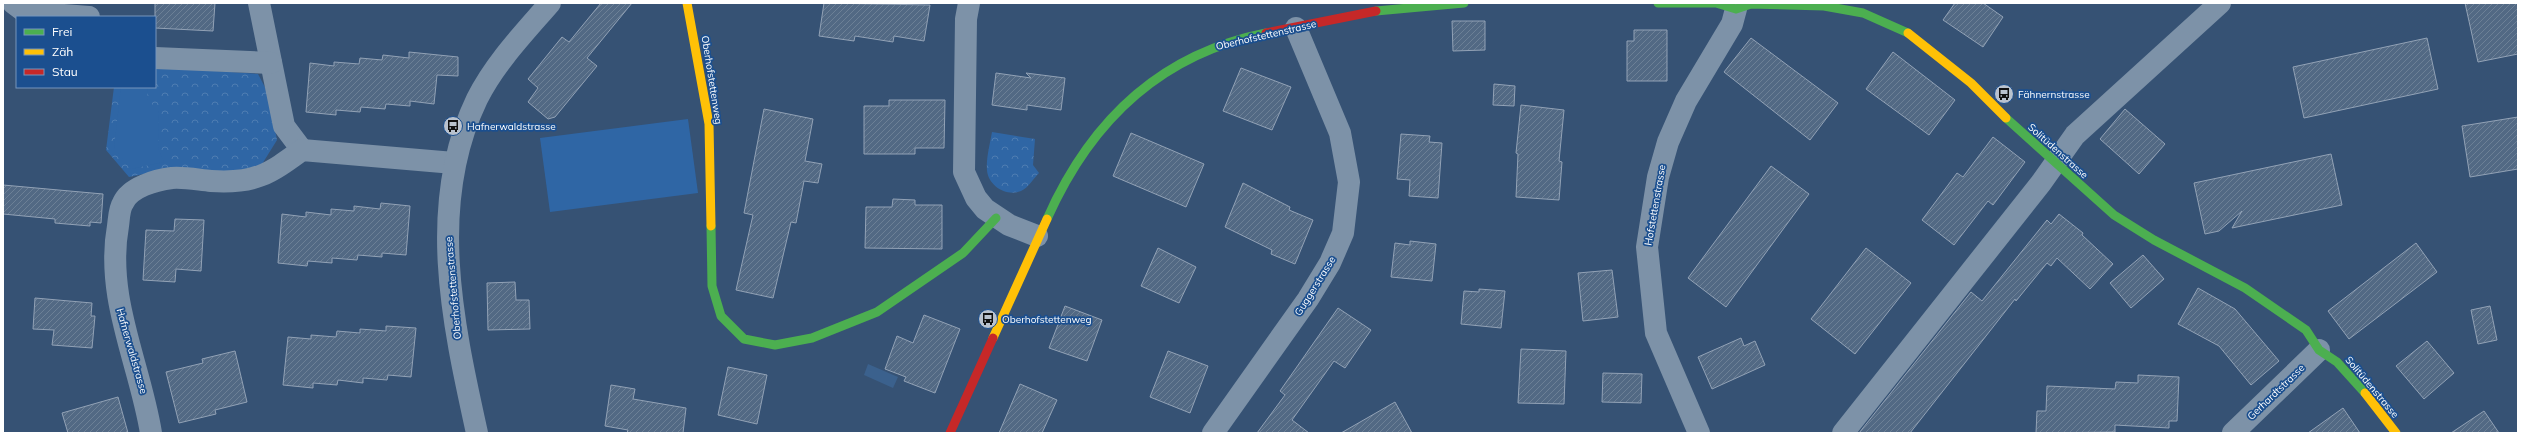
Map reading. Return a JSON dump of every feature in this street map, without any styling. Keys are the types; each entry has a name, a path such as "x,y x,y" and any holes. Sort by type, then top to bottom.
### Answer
{"street":[{"path":"13,3 26,12 76,16"},
{"path":"259,3 284,126 302,150 454,164"},
{"name":"Oberhofstettenstrasse","path":"477,433 459,353 449,275 447,229 454,164 462,132 478,98 500,63 550,3"},
{"name":"Oberhofstettenweg","path":"687,3 709,124 712,286 721,316 744,339 775,345 812,338 878,312 963,253 996,218"},
{"path":"969,3 966,18 964,172 976,198 996,218 1037,236"},
{"name":"Oberhofstettenstrasse","path":"950,433 1037,236 1078,157 1094,137 1140,91 1180,62 1209,48 1385,6 1464,3"},
{"path":"1658,3 1716,3 1736,9"},
{"path":"1843,433 2041,183 2075,135 2220,3"},
{"name":"Solitüdenstrasse","path":"1736,9 1751,4 1844,8 1881,19 1916,38 1971,83 2054,163 2114,215 2154,240 2245,288 2277,308 2306,330 2319,350 2337,362 2396,433"},
{"name":"Hofstettenstrasse","path":"1699,433 1656,333 1647,247 1658,177 1668,142 1686,101 1732,24 1736,9"},
{"name":"Guggerstrasse","path":"1213,433 1308,299 1330,263 1343,233 1349,182 1340,133 1296,28"},
{"path":"156,58 271,63"},
{"name":"Hafnerwaldstrasse","path":"151,433 146,399 119,308 113,251 123,202 142,185 173,178 230,182 250,180 270,173 302,150"},
{"name":"Gerhardtstrasse","path":"2233,433 2319,350"}],"green space":[{"path":"156,67 258,74 268,93 277,140 259,169 239,173 173,168 129,177 106,150 114,88 156,88"},
{"path":"121,88 148,88 147,99 159,112 158,148 164,162 131,169 114,148"},
{"path":"688,119 698,193 550,212 540,138"},
{"path":"992,132 1035,139 1033,165 1039,173 1024,190 1016,192 1004,191 999,189 988,176 987,161"}],"shaded area":[{"path":"868,364 898,377 893,388 864,375"}],"building":[{"path":"155,3 215,3 213,31 156,28"},
{"path":"601,3 632,3 587,58 597,66 555,117 548,119 528,102 538,88 528,79 562,37 569,42"},
{"path":"824,3 930,5 924,41 894,36 893,42 855,36 854,41 819,36"},
{"path":"1955,3 1983,3 2003,17 1983,47 1943,20"},
{"path":"2465,3 2518,3 2518,54 2478,62"},
{"path":"1452,21 1485,21 1485,50 1453,51"},
{"path":"1634,30 1667,30 1667,81 1627,81 1627,41 1634,41"},
{"path":"1751,38 1838,103 1810,140 1724,72"},
{"path":"2427,38 2438,89 2304,118 2293,67"},
{"path":"409,52 458,57 458,76 437,75 434,104 410,101 410,106 386,104 385,109 361,107 360,112 336,110 336,115 306,112 310,63 334,66 334,62 359,64 360,58 382,60 383,55 409,58"},
{"path":"1893,52 1955,100 1929,135 1866,89"},
{"path":"1241,68 1291,87 1272,130 1223,111"},
{"path":"996,73 1031,78 1026,73 1065,78 1061,110 1027,105 1027,110 992,105"},
{"path":"1494,84 1515,86 1514,106 1493,105"},
{"path":"889,100 945,100 944,148 915,148 915,154 864,154 864,106 889,106"},
{"path":"1521,105 1564,110 1559,161 1562,162 1559,200 1516,197 1518,154 1516,153"},
{"path":"764,109 813,119 805,161 822,164 818,183 804,181 796,223 791,222 773,298 736,290 753,215 744,213"},
{"path":"2125,109 2165,144 2139,174 2100,139"},
{"path":"2518,117 2518,169 2470,177 2462,126"},
{"path":"1131,133 1204,164 1186,207 1113,176"},
{"path":"1401,134 1430,136 1429,142 1442,143 1438,198 1409,196 1410,180 1397,179"},
{"path":"1993,137 2025,162 1993,205 1988,201 1954,245 1922,220 1957,173 1963,177"},
{"path":"2331,154 2342,205 2232,228 2242,211 2219,231 2205,234 2194,183"},
{"path":"1771,166 1809,194 1726,307 1688,278"},
{"path":"1243,183 1290,207 1289,210 1313,220 1295,264 1271,254 1272,250 1225,227"},
{"path":"3,185 103,194 101,223 90,222 90,226 55,223 55,219 3,214"},
{"path":"893,199 915,200 915,205 942,205 942,249 865,248 866,207 892,207"},
{"path":"381,203 410,206 406,255 382,253 382,257 358,255 357,260 332,258 332,263 308,261 307,266 278,263 282,214 306,217 306,212 331,215 331,209 354,211 354,206 380,209"},
{"path":"2059,214 2083,233 2082,235 2113,264 2090,289 2057,258 2051,266 2047,263 2016,301 2015,299 1910,433 1859,433 1971,292 1982,301 2047,220 2051,224"},
{"path":"175,219 204,220 201,271 176,269 175,282 143,280 146,230 174,231"},
{"path":"1410,241 1436,244 1432,281 1391,277 1395,243 1410,245"},
{"path":"2416,243 2437,272 2349,339 2328,311"},
{"path":"1158,248 1196,267 1179,303 1141,286"},
{"path":"1866,248 1911,283 1855,354 1811,319"},
{"path":"2143,255 2164,279 2131,308 2110,283"},
{"path":"1612,270 1618,317 1583,321 1578,273"},
{"path":"515,282 516,300 529,300 530,329 488,330 487,283"},
{"path":"2198,288 2235,309 2279,361 2251,385 2219,346 2178,324"},
{"path":"1479,289 1505,291 1501,328 1461,324 1464,291 1479,292"},
{"path":"35,298 92,303 91,316 95,316 92,348 52,345 54,330 33,329"},
{"path":"1065,306 1102,320 1087,361 1049,348"},
{"path":"2490,306 2497,340 2478,344 2471,310"},
{"path":"1338,308 1371,330 1345,368 1334,361 1292,420 1309,433 1257,433 1285,395 1280,391"},
{"path":"924,315 960,329 935,393 904,381 906,377 885,369 897,336 913,343"},
{"path":"386,326 416,328 411,377 388,375 387,380 363,378 363,383 338,380 337,385 313,383 313,388 283,385 288,337 311,339 311,335 336,337 337,331 360,333 360,329 386,331"},
{"path":"1741,338 1744,346 1755,341 1765,365 1712,389 1698,357"},
{"path":"2427,341 2454,373 2424,399 2396,366"},
{"path":"1521,349 1566,351 1564,404 1518,403"},
{"path":"235,351 247,402 215,410 216,414 179,423 166,372 203,363 202,359"},
{"path":"1168,351 1208,366 1190,413 1150,397"},
{"path":"728,367 767,375 757,424 718,415"},
{"path":"1603,373 1642,374 1641,403 1602,402"},
{"path":"2138,375 2179,377 2177,421 2169,421 2169,428 2115,425 2115,432 2036,433 2037,411 2046,411 2047,386 2115,389 2116,382 2138,383"},
{"path":"1020,384 1057,400 1042,433 999,433"},
{"path":"611,385 635,389 633,399 686,408 683,433 627,433 628,430 605,426"},
{"path":"118,397 128,433 68,433 62,413"},
{"path":"1395,402 1412,433 1341,433"},
{"path":"2343,408 2360,433 2308,433"},
{"path":"2484,411 2499,433 2451,433"}],"traffic: fast":[{"path":"1376,11 1464,3"},
{"path":"1658,3 1716,3 1736,9 1751,4 1824,6 1863,13 1908,33"},
{"path":"1047,219 1064,184 1084,152 1107,123 1133,98 1161,76 1193,57 1228,43 1266,33"},
{"path":"2006,118 2114,215 2154,240 2245,288 2306,330 2319,350 2337,362 2365,393"},
{"path":"711,226 712,286 721,316 744,339 775,345 812,338 877,312 963,253 996,218"}],"traffic: slow":[{"path":"687,3 709,124 711,226"},
{"path":"1908,33 1971,83 2006,118"},
{"path":"993,338 1047,219"},
{"path":"2365,393 2396,433"}],"traffic: jam":[{"path":"1266,33 1376,11"},
{"path":"950,433 993,338"}],"place":[{"name":"Fähnernstrasse","path":"2004,94"},
{"name":"Hafnerwaldstrasse","path":"453,126"},
{"name":"Oberhofstettenweg","path":"988,319"}]}
